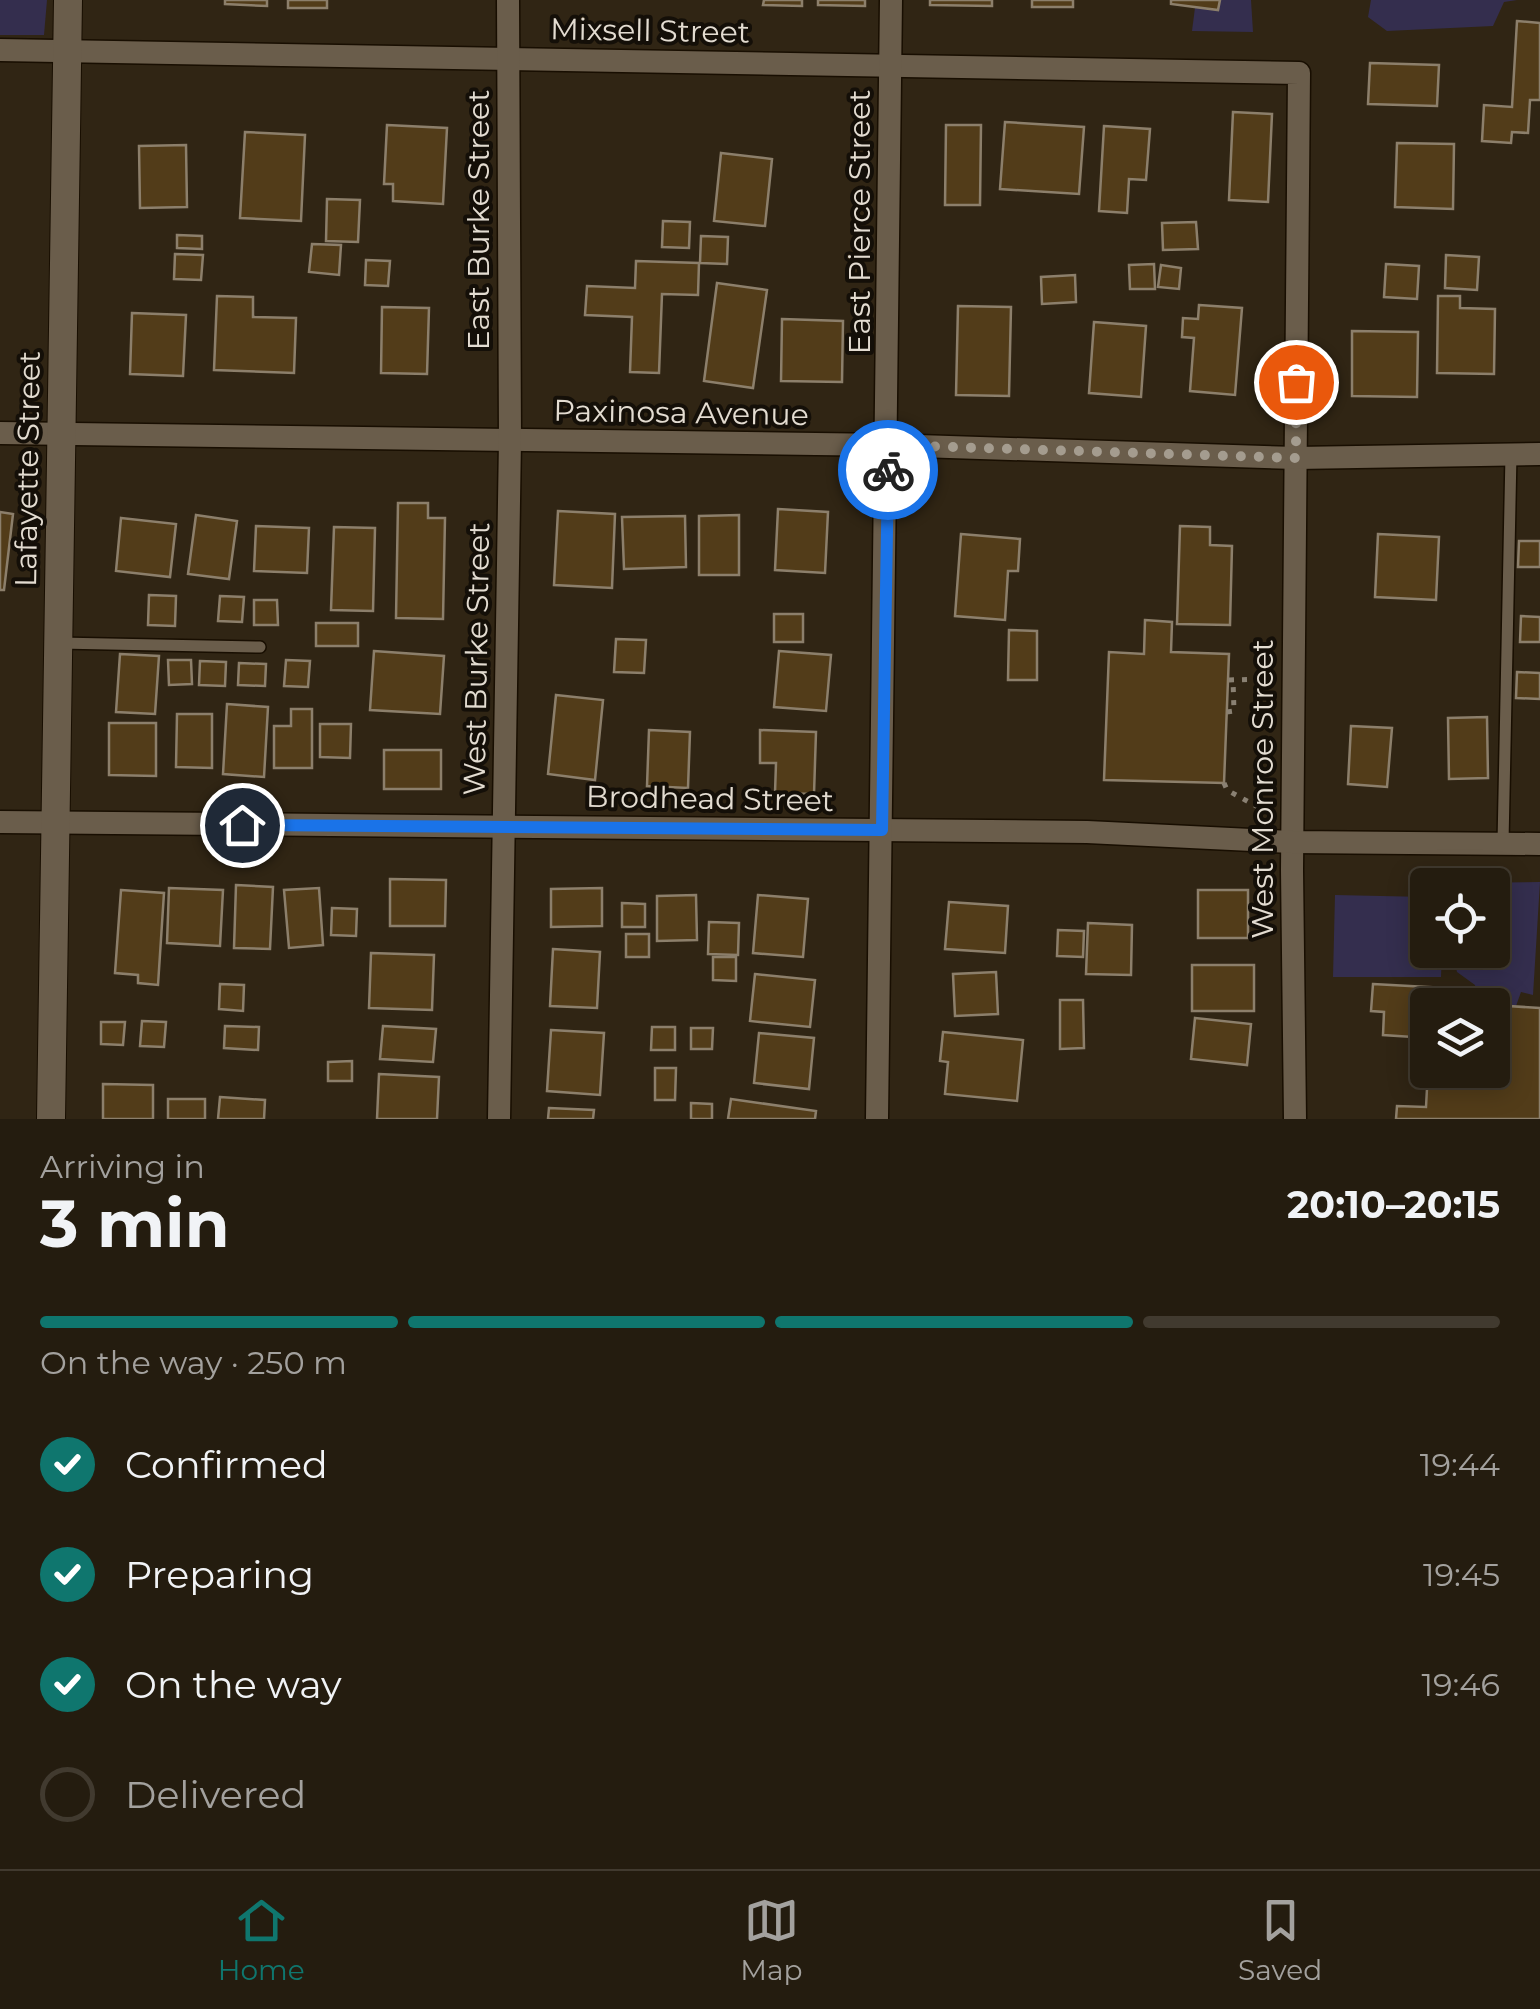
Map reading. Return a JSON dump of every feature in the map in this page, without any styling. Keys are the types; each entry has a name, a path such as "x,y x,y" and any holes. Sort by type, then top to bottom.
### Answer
{"street":[{"name":"Lafayette Street","path":"51,1119 68,0"},
{"name":"East Burke Street","path":"508,0 510,440"},
{"name":"East Pierce Street","path":"876,1119 892,0"},
{"name":"Mixsell Street","path":"0,50 1299,73"},
{"name":"West Monroe Street","path":"1295,1119 1292,842 1299,73"},
{"name":"Paxinosa Avenue","path":"0,433 888,445 1296,458 1540,454"},
{"name":"West Burke Street","path":"499,1119 510,440"},
{"name":"Brodhead Street","path":"0,822 1086,832 1292,842 1540,844"}],"lane":[{"path":"1503,843 1511,454"},
{"path":"58,643 260,646"}],"path":[{"path":"1227,712 1234,711 1231,680 1268,679"},
{"path":"1224,783 1227,790 1265,811"}],"shaded area":[{"path":"0,0 47,0 44,35 0,35"},
{"path":"1196,0 1251,0 1253,32 1192,31"},
{"path":"1371,0 1517,0 1504,2 1493,26 1387,31 1368,17"},
{"path":"1510,882 1540,882 1533,995 1521,992 1516,1006 1510,1006 1510,988 1475,988 1456,968 1510,968"},
{"path":"1335,895 1410,897 1410,968 1441,968 1441,977 1333,977"}],"building":[{"path":"225,0 267,0 267,6 225,4"},
{"path":"288,0 327,0 327,8 288,8"},
{"path":"764,0 802,0 802,6 763,5"},
{"path":"818,0 865,0 865,6 818,5"},
{"path":"930,0 992,0 992,6 930,5"},
{"path":"1032,0 1073,0 1073,7 1032,7"},
{"path":"1171,0 1220,0 1218,10 1171,4"},
{"path":"1517,21 1540,23 1540,100 1530,100 1528,133 1512,132 1511,143 1482,141 1484,105 1512,107"},
{"path":"1370,63 1439,65 1437,106 1368,104"},
{"path":"1233,112 1272,114 1268,202 1229,200"},
{"path":"1005,122 1084,127 1079,194 1000,189"},
{"path":"387,125 447,128 443,204 393,201 393,184 384,184"},
{"path":"946,125 981,125 980,205 945,205"},
{"path":"1104,126 1150,129 1146,180 1129,179 1127,213 1099,211"},
{"path":"245,132 305,135 301,221 240,218"},
{"path":"1397,143 1454,144 1453,209 1395,207"},
{"path":"186,145 187,207 140,208 139,146"},
{"path":"721,153 772,159 765,226 714,221"},
{"path":"327,199 360,200 358,242 326,241"},
{"path":"663,221 690,222 689,248 662,247"},
{"path":"1196,222 1198,249 1163,250 1162,223"},
{"path":"177,235 202,236 202,249 177,248"},
{"path":"701,236 728,237 727,264 700,263"},
{"path":"312,244 341,245 339,275 309,272"},
{"path":"175,254 203,255 201,280 174,279"},
{"path":"1446,255 1479,257 1477,290 1445,288"},
{"path":"366,260 390,261 388,286 365,285"},
{"path":"636,261 699,263 698,295 662,294 659,373 630,372 632,317 585,315 587,286 635,288"},
{"path":"1154,264 1155,289 1130,289 1129,265"},
{"path":"1386,264 1419,266 1417,299 1384,297"},
{"path":"1161,265 1181,268 1179,289 1158,287"},
{"path":"1075,275 1076,302 1042,304 1041,277"},
{"path":"717,283 767,290 753,388 704,381"},
{"path":"217,296 253,297 253,317 296,318 294,373 214,370"},
{"path":"1438,296 1460,296 1460,308 1495,309 1494,374 1437,373"},
{"path":"1199,305 1242,308 1235,395 1190,391 1194,338 1182,337 1183,318 1198,319"},
{"path":"958,306 1011,307 1009,396 956,395"},
{"path":"382,307 429,308 427,374 381,373"},
{"path":"132,313 186,315 183,376 130,374"},
{"path":"782,319 843,321 842,382 781,381"},
{"path":"1094,322 1146,326 1141,397 1089,393"},
{"path":"1352,331 1418,332 1417,397 1352,396"},
{"path":"398,503 428,503 428,518 445,518 443,619 396,618"},
{"path":"778,509 828,512 825,573 775,570"},
{"path":"558,511 615,514 612,588 554,585"},
{"path":"0,512 13,514 4,590 0,590"},
{"path":"196,515 237,521 229,579 188,574"},
{"path":"739,515 739,575 699,575 699,516"},
{"path":"685,516 686,567 624,569 622,517"},
{"path":"121,518 176,524 170,577 116,571"},
{"path":"256,526 309,528 307,573 254,571"},
{"path":"1180,526 1210,527 1210,545 1232,546 1230,625 1177,624"},
{"path":"334,527 375,528 373,611 331,610"},
{"path":"961,534 1020,539 1018,571 1008,571 1005,620 955,616"},
{"path":"1378,534 1439,537 1436,600 1375,597"},
{"path":"1519,541 1540,541 1540,567 1518,567"},
{"path":"149,595 176,596 175,626 148,625"},
{"path":"220,596 244,597 242,622 218,621"},
{"path":"254,600 277,600 278,625 254,625"},
{"path":"774,614 803,614 803,642 774,642"},
{"path":"1521,616 1540,617 1540,642 1520,642"},
{"path":"1145,620 1172,622 1171,652 1229,654 1224,783 1104,780 1109,652 1144,654"},
{"path":"316,623 358,623 358,646 316,646"},
{"path":"1009,630 1037,631 1037,680 1008,680"},
{"path":"616,639 646,640 644,673 614,672"},
{"path":"374,651 444,656 440,714 370,710"},
{"path":"779,651 831,655 826,711 774,707"},
{"path":"120,654 159,656 155,714 116,712"},
{"path":"168,660 191,660 192,684 169,685"},
{"path":"286,660 310,661 308,687 284,686"},
{"path":"200,661 226,662 225,686 199,685"},
{"path":"239,663 266,664 265,686 238,685"},
{"path":"1517,672 1540,673 1540,699 1516,698"},
{"path":"556,695 603,700 595,780 548,774"},
{"path":"227,704 268,707 264,777 223,774"},
{"path":"291,709 312,709 312,768 274,768 274,726 291,726"},
{"path":"177,714 212,714 212,768 176,767"},
{"path":"1487,717 1488,778 1449,779 1448,718"},
{"path":"109,723 156,723 156,776 109,775"},
{"path":"320,724 351,724 350,758 320,757"},
{"path":"1351,726 1392,728 1387,787 1348,784"},
{"path":"649,730 690,732 688,788 647,786"},
{"path":"760,730 816,732 814,794 775,793 776,763 760,763"},
{"path":"384,750 441,750 441,789 384,789"},
{"path":"390,879 446,880 445,926 390,926"},
{"path":"236,885 273,887 270,949 234,948"},
{"path":"169,888 223,890 220,946 167,943"},
{"path":"319,888 323,945 289,948 284,890"},
{"path":"602,888 602,926 551,927 551,889"},
{"path":"121,890 164,893 158,985 138,983 138,975 115,973"},
{"path":"1198,890 1248,890 1248,938 1198,938"},
{"path":"696,895 697,940 657,941 657,896"},
{"path":"758,895 808,899 803,957 753,953"},
{"path":"949,902 1008,906 1005,953 945,949"},
{"path":"622,903 645,904 645,927 622,927"},
{"path":"332,908 357,909 356,936 331,935"},
{"path":"709,922 739,923 738,955 708,954"},
{"path":"1088,923 1132,925 1131,975 1086,974"},
{"path":"1058,930 1084,931 1083,957 1057,956"},
{"path":"626,934 649,934 649,957 626,957"},
{"path":"553,949 600,952 597,1008 550,1006"},
{"path":"371,953 434,955 432,1010 369,1008"},
{"path":"713,957 736,957 736,981 713,980"},
{"path":"1192,965 1254,965 1254,1011 1192,1011"},
{"path":"996,972 998,1014 955,1016 953,974"},
{"path":"755,974 815,980 810,1027 750,1021"},
{"path":"220,984 244,985 243,1011 219,1009"},
{"path":"1373,984 1446,988 1410,988 1410,1037 1383,1035 1384,1012 1371,1011"},
{"path":"1060,1000 1083,1000 1084,1048 1060,1049"},
{"path":"1510,1006 1540,1008 1540,1119 1396,1119 1397,1106 1426,1107 1427,1088 1510,1088"},
{"path":"1195,1018 1251,1024 1247,1065 1191,1059"},
{"path":"142,1021 166,1022 164,1047 140,1046"},
{"path":"101,1022 125,1022 123,1045 101,1044"},
{"path":"225,1026 259,1027 258,1050 224,1048"},
{"path":"383,1026 436,1029 433,1062 380,1059"},
{"path":"652,1027 675,1027 675,1050 651,1050"},
{"path":"691,1028 713,1028 712,1049 691,1049"},
{"path":"551,1030 604,1033 600,1095 547,1091"},
{"path":"943,1032 1023,1040 1017,1101 945,1094 948,1062 940,1061"},
{"path":"759,1033 814,1038 809,1089 754,1083"},
{"path":"352,1061 352,1081 328,1081 328,1062"},
{"path":"655,1068 676,1068 675,1100 655,1100"},
{"path":"379,1074 439,1077 437,1119 377,1119"},
{"path":"103,1084 153,1085 153,1119 103,1119"},
{"path":"220,1097 265,1100 264,1119 218,1119"},
{"path":"168,1099 205,1099 205,1119 168,1119"},
{"path":"731,1099 816,1111 815,1119 728,1119"},
{"path":"691,1103 712,1104 712,1119 691,1119"},
{"path":"549,1108 594,1110 593,1119 548,1119"}],"way so far":[{"path":"888,470 888,445 1296,458 1296,382"}],"route":[{"path":"242,825 882,830 888,470"}]}
